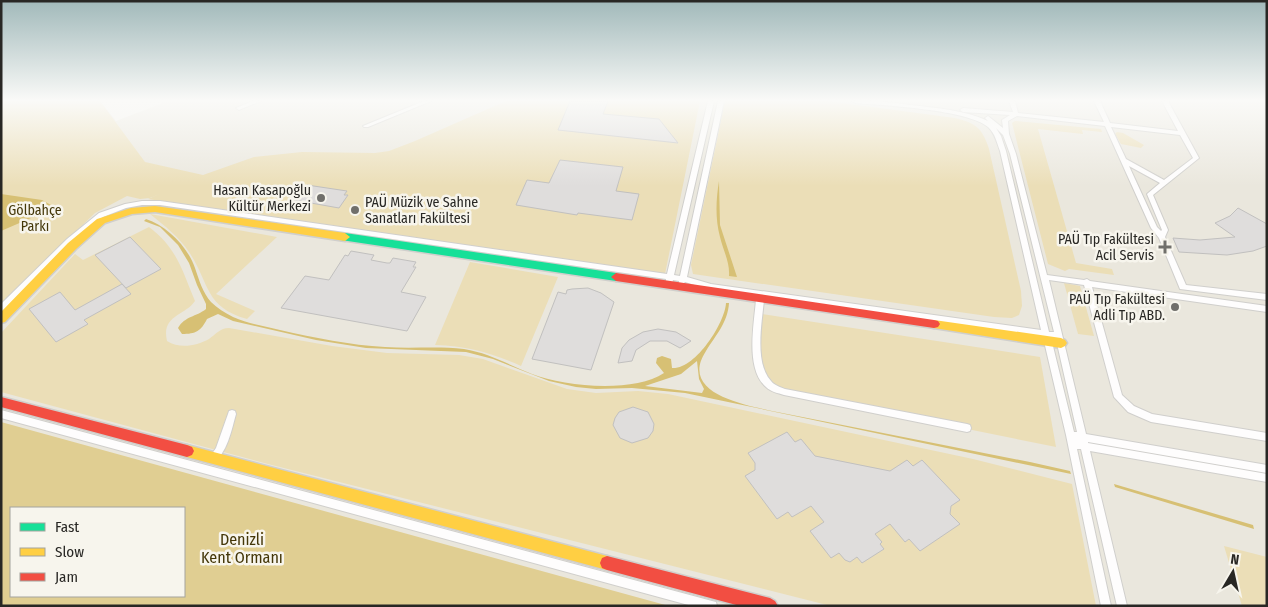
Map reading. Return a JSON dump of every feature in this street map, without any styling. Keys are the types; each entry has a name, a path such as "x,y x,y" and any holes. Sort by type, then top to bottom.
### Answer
{"street":[{"path":"669,281 704,129"},
{"path":"682,282 715,129"},
{"path":"993,129 996,132 1003,151 1048,337 1106,606"},
{"path":"1001,129 1006,134"},
{"path":"1006,129 1085,442 1122,606"},
{"path":"1109,129 1154,228 1162,236 1183,287 1267,297"},
{"path":"1157,129 1182,132"},
{"path":"1162,236 1165,230 1150,194 1196,158 1181,129"},
{"path":"1123,160 1164,183"},
{"path":"1,309 90,222 100,215 125,206 142,203 160,204 332,232"},
{"path":"1,319 90,229 101,221 123,213 155,209 332,232 682,282 1060,340"},
{"path":"1044,277 1267,309"},
{"path":"682,282 760,300 1048,337"},
{"path":"1087,282 1118,397 1130,409 1151,418 1267,437"},
{"path":"760,300 757,362 761,374 769,385 784,392 967,428"},
{"path":"1,402 770,606"},
{"path":"1,414 712,606"},
{"path":"213,458 220,450 232,414"},
{"path":"1071,440 1267,469"},
{"path":"1085,442 1267,478"}],"shaded area":[{"path":"1,129 1267,129 1267,606 1,606"},
{"path":"719,181 720,225 737,277 729,276 727,261 718,230 716,209"},
{"path":"1,194 42,200 51,205 45,212 1,231"},
{"path":"146,219 154,222 176,238 192,260 208,298 221,310 239,319 256,325 306,336 359,345 395,348 464,349 490,356 546,379 580,385 618,386 651,379 664,373 656,363 657,358 662,356 671,359 672,368 681,367 690,362 707,344 715,333 726,303 729,303 724,322 706,351 700,366 701,378 708,387 719,395 747,405 1030,462 1070,471 1071,474 685,393 632,388 596,389 576,387 549,381 493,359 466,352 366,348 316,340 233,321 218,314 207,319 198,331 182,334 178,328 181,324 206,309 206,304 189,263 178,245 160,227 144,221","holes":["697,361 699,379 704,389 702,393 645,386 681,374"]},
{"path":"1114,484 1253,525 1254,529 1115,487"}],"green space":[{"name":"Gölbahçe Parkı","path":"1,129 121,129 145,162 203,175 254,157 302,152 375,153 389,151 442,129 694,129 665,274 335,229 148,199 162,193 150,198 140,199 127,196 95,213 1,305"},
{"path":"719,129 979,129 984,136 989,149 1021,291 1022,306 1019,315 1012,318 994,317 693,274 691,265"},
{"path":"1014,129 1038,129 1076,263 1112,269 1114,275 1069,269 1065,271 1048,264"},
{"path":"1041,129 1101,129 1102,132 1082,130 1083,134"},
{"path":"1117,132 1123,133 1144,145 1141,148 1121,144 1115,134"},
{"path":"150,214 277,237 216,294 255,311 247,319 233,314 215,301 196,263 181,241"},
{"path":"149,227 166,243 178,260 195,301 167,326 167,341 177,345 188,346 199,343 209,339 221,330 229,328 332,346 387,353 459,355 483,359 567,389 596,393 638,391 668,394 973,459 1072,484 1096,606 831,606 268,464 1,392 1,333 75,254 83,260"},
{"path":"470,262 558,277 521,366 480,351 435,345"},
{"path":"1064,283 1080,286 1094,336 1078,334"},
{"path":"762,314 1040,357 1056,447 784,392 769,385 757,362"},
{"name":"Denizli Kent Ormanı","path":"1,422 669,606 1,606"},
{"path":"1224,546 1267,557 1267,606 1242,606"}],"building":[{"path":"667,129 678,143 558,130"},
{"path":"560,160 623,167 616,191 639,194 632,220 578,213 577,215 516,205 527,180 549,183"},
{"name":"Hasan Kasapoğlu Kültür Merkezi","path":"307,185 347,191 344,195 348,195 339,208 294,200"},
{"path":"1238,208 1267,224 1267,246 1253,251 1227,255 1179,252 1173,238 1200,240 1235,237 1215,223 1230,216"},
{"path":"130,237 161,269 126,288 95,255"},
{"path":"351,251 374,255 371,260 387,263 390,263 393,258 416,262 413,267 416,267 401,292 426,297 407,331 281,308 305,276 329,280 345,255 348,256"},
{"path":"122,284 131,294 84,320 88,324 56,342 29,309 60,292 75,310"},
{"path":"588,288 601,293 614,302 591,370 532,359 558,292 566,294 567,290"},
{"path":"658,329 676,332 691,341 680,348 667,341 650,341 636,350 632,361 618,363 622,348 629,340 643,332"},
{"path":"633,407 648,412 654,424 653,431 648,438 632,443 620,438 613,425 619,412"},
{"path":"787,432 795,442 801,439 815,456 890,471 907,460 913,466 922,460 960,500 951,506 950,514 960,524 920,551 909,539 905,542 890,524 875,534 882,542 880,544 884,549 862,563 857,557 850,562 845,560 839,553 831,558 810,531 824,522 811,506 792,517 788,512 777,519 745,476 755,470 755,463 748,453"}],"traffic: fast":[{"path":"345,237 616,277"}],"traffic: slow":[{"path":"1,319 72,246 101,221 131,211 155,209 345,237"},
{"path":"934,324 1061,343"},
{"path":"187,451 607,563"}],"traffic: jam":[{"path":"616,277 934,324"},
{"path":"1,402 187,451"},
{"path":"607,563 770,606"}],"place":[{"name":"Hasan Kasapoğlu Kültür Merkezi","path":"321,198"},
{"name":"PAÜ Müzik ve Sahne Sanatları Fakültesi","path":"355,210"},
{"name":"PAÜ Tıp Fakültesi Acil Servis","path":"1165,247"},
{"name":"PAÜ Tıp Fakültesi Adli Tıp ABD.","path":"1175,307"}]}
